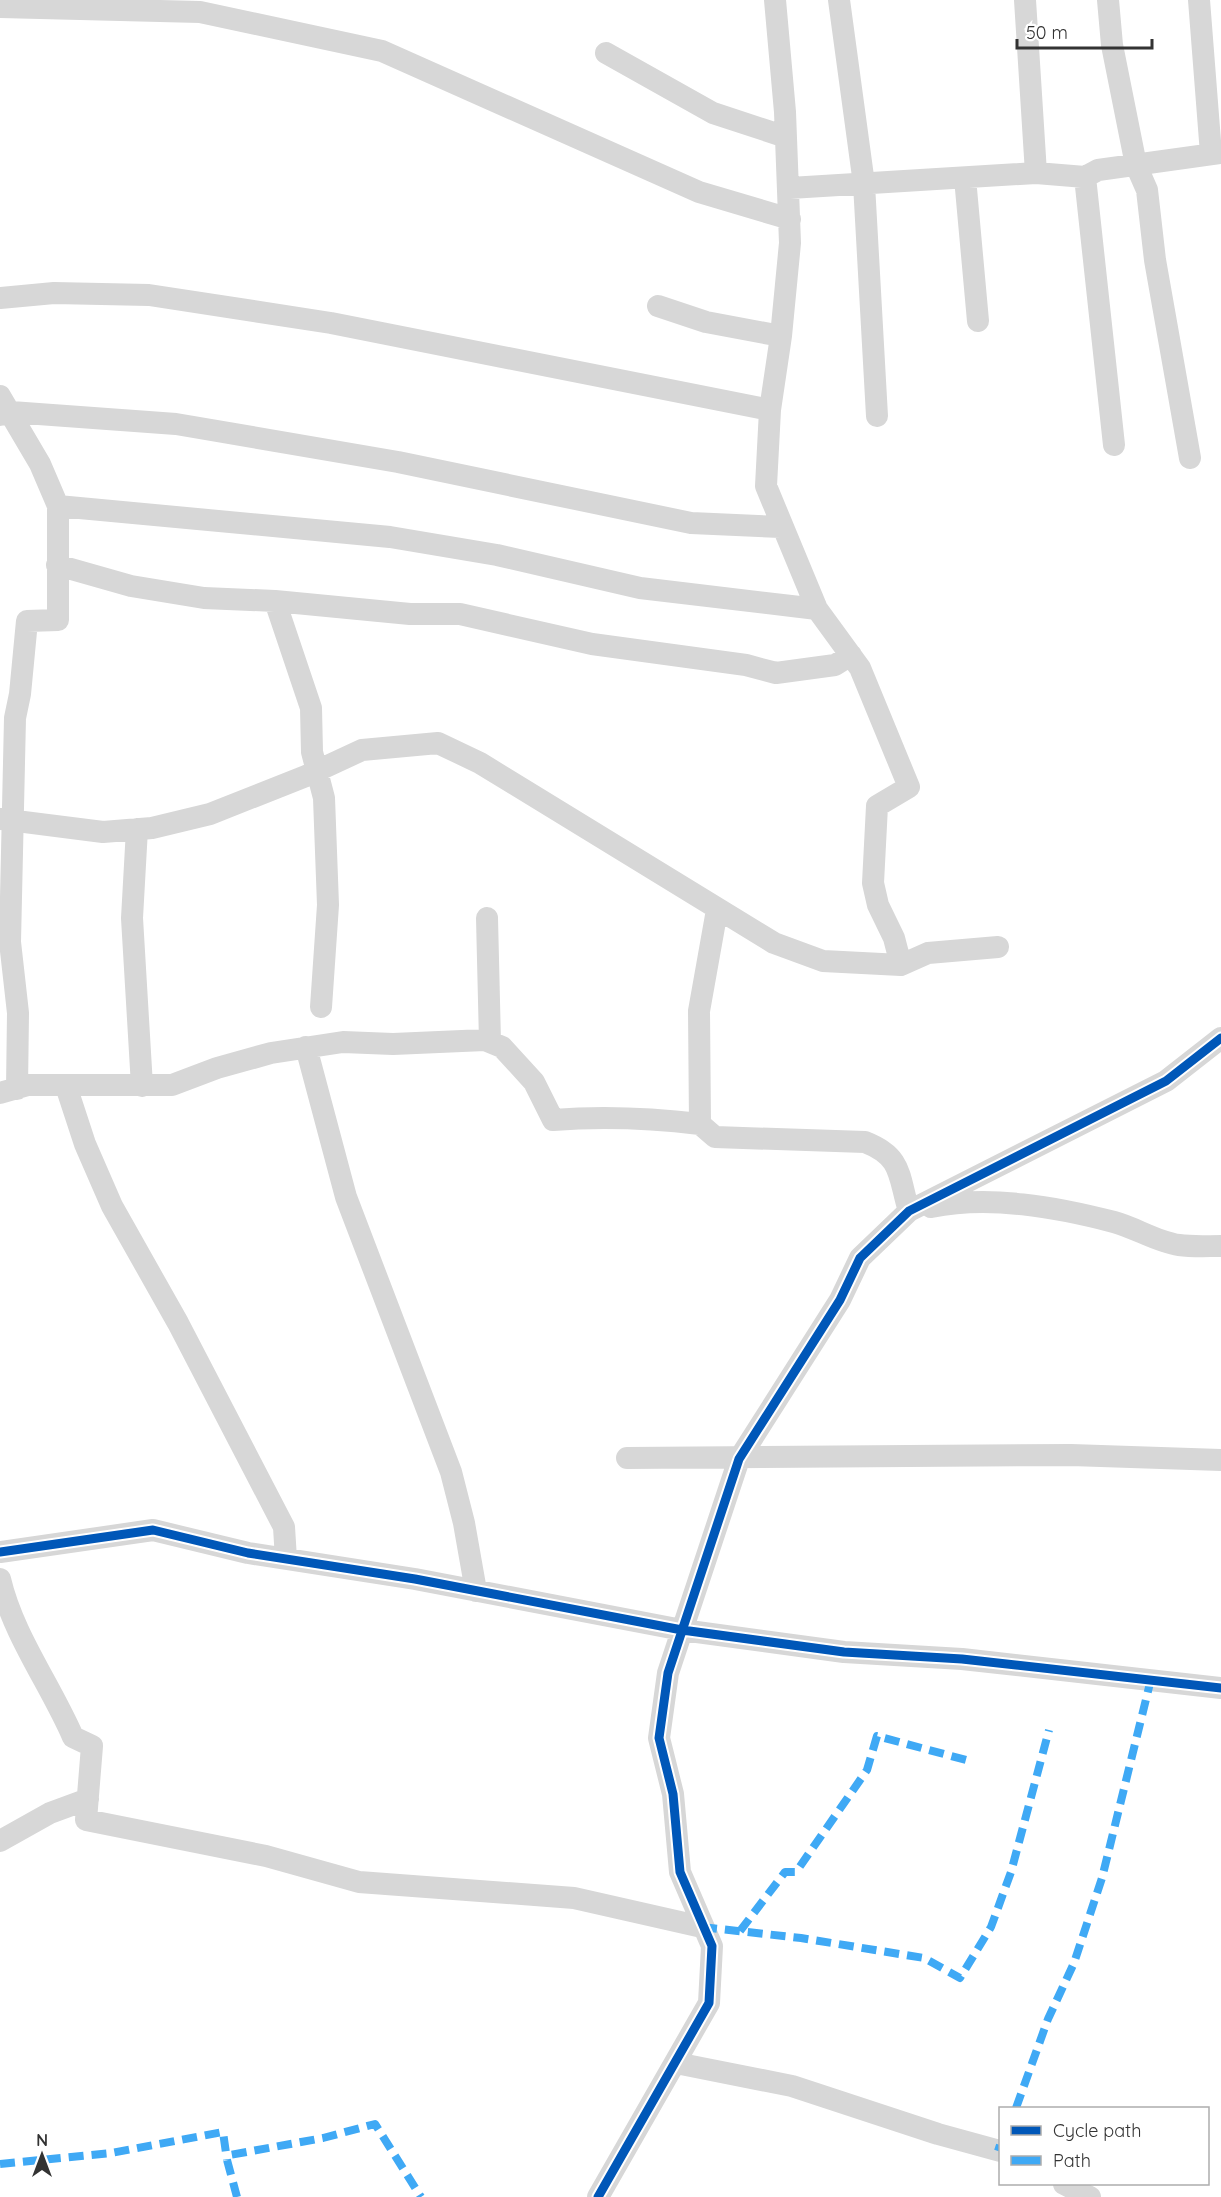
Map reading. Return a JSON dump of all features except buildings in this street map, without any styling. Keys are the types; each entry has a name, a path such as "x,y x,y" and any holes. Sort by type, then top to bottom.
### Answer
{"street":[{"path":"775,0 790,188 790,243 781,336 770,410 766,486 781,527 817,609 851,655 869,687 909,787 877,806 873,883 878,905 894,938 901,965"},
{"path":"839,0 864,184 877,416"},
{"path":"1025,0 1036,173"},
{"path":"1108,0 1112,45 1136,165 1147,190 1155,260 1190,458"},
{"path":"790,188 1036,173 1084,177 1098,170 1216,154 1199,0"},
{"path":"0,7 200,12 382,51 699,192 790,219"},
{"path":"606,53 712,113 786,137"},
{"path":"1084,177 1114,445"},
{"path":"965,178 978,321"},
{"path":"0,298 54,292 149,295 331,323 770,410"},
{"path":"658,306 706,322 781,336"},
{"path":"4,408 176,424 398,462 691,523 781,527"},
{"path":"4,408 40,464 58,506 58,620 27,621 6,820 10,942 18,1013 8,1091 28,1085 172,1085 217,1068 306,1047 343,1042 393,1044 485,1040 502,1047 534,1082 553,1120 605,1116 649,1118 700,1124 715,1137 865,1142 885,1150 894,1159 909,1211"},
{"path":"58,506 390,537 497,555 640,588 817,609"},
{"path":"57,565 131,586 204,598 275,601 410,614 460,614 592,644 746,665 776,672 835,665 851,655"},
{"path":"275,601 311,708 312,752 324,798 328,853 327,928 321,1007"},
{"path":"6,820 103,832 137,829 210,814 362,750 438,743 480,763 774,943 823,961 901,965 928,953 998,947"},
{"path":"137,829 132,918 142,1086"},
{"path":"700,1124 699,1011 717,909"},
{"path":"487,918 490,1042"},
{"path":"598,2197 710,2003 711,1946 680,1872 673,1794 659,1738 668,1673 739,1459 840,1300 860,1258 909,1211 1166,1081 1221,1038"},
{"path":"306,1047 346,1197 451,1472 464,1523 477,1591"},
{"path":"66,1086 85,1144 112,1206 178,1323 284,1527 286,1559"},
{"path":"909,1211 949,1203 1022,1204 1055,1208 1116,1223 1178,1245 1221,1246"},
{"path":"627,1458 1071,1455 1221,1460"},
{"path":"0,1552 153,1530 248,1553 477,1591 682,1630 844,1652 962,1659 1221,1688"},
{"path":"0,1579 6,1606 61,1708 73,1737 92,1746 86,1820 266,1856 359,1882 573,1898 702,1927"},
{"path":"0,1841 50,1813 88,1799"},
{"path":"676,2063 792,2086 938,2134 999,2151"},
{"path":"1066,2185 1090,2197"}],"marked path":[{"path":"1016,2107 1048,2019 1074,1963 1102,1878 1151,1679"},
{"path":"702,1927 801,1938 924,1958 960,1978 991,1927 1011,1872 1049,1730"},
{"path":"740,1931 785,1872 796,1872 867,1770 877,1736 966,1760"},
{"path":"237,2197 227,2160 230,2155 323,2138 375,2124 421,2197"},
{"path":"0,2164 111,2153 223,2132 227,2160"}],"cycle path":[{"path":"598,2197 709,2003 712,1946 680,1872 673,1794 659,1738 668,1673 739,1459 840,1300 860,1258 909,1211 1166,1081 1221,1038"},
{"path":"0,1552 153,1530 248,1553 415,1579 682,1630 844,1652 962,1659 1221,1688"}]}
